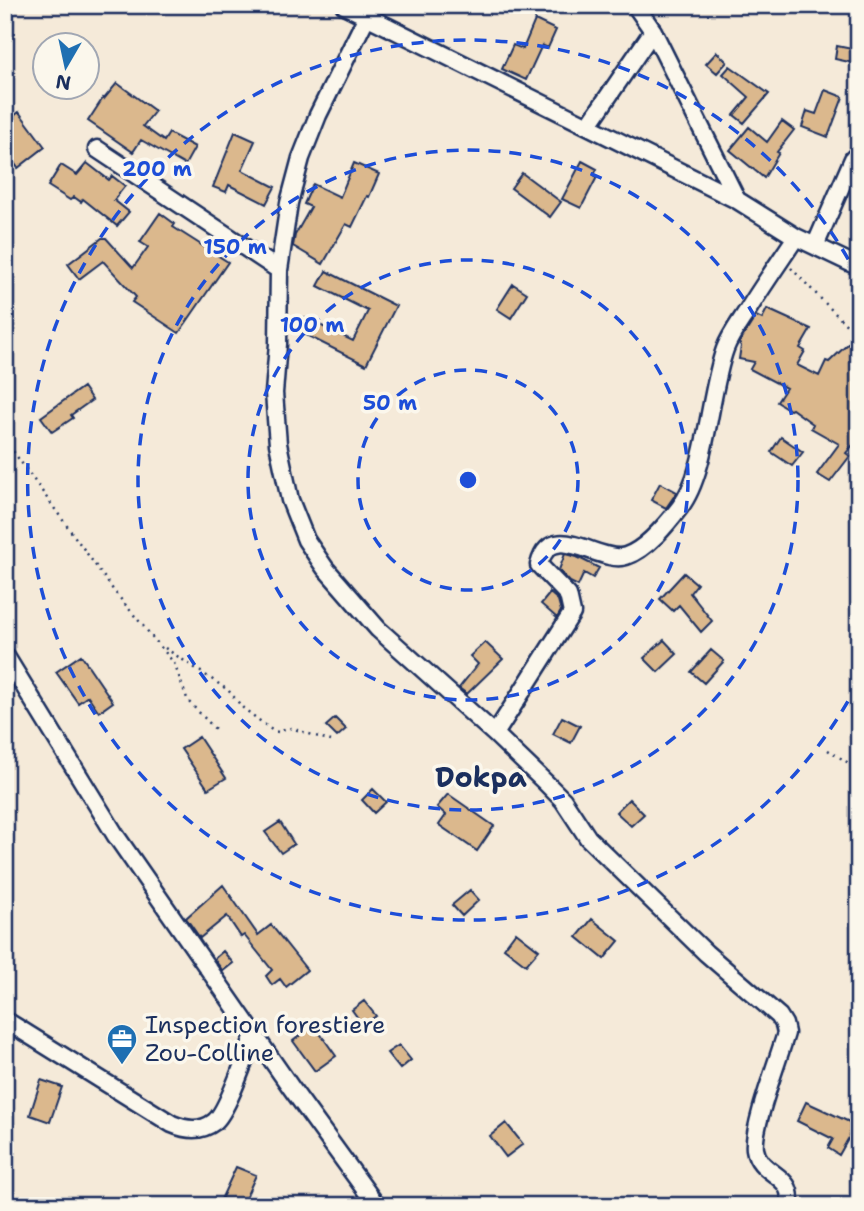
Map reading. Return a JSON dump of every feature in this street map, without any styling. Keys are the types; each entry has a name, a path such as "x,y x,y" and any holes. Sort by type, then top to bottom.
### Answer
{"street":[{"path":"344,5 737,200 796,237 859,267"},
{"path":"635,5 653,31 737,200"},
{"path":"367,16 341,66 301,158 289,203 279,270 274,393 278,444 290,500 306,540 325,568 378,629 564,800 588,838 706,953 779,1016 786,1033 755,1142 755,1153 761,1163 787,1183 790,1191 789,1206"},
{"path":"588,126 653,31"},
{"path":"97,149 279,270"},
{"path":"815,246 853,159 859,153"},
{"path":"495,734 572,613 568,594 539,565 541,556 550,547 562,543 611,557 624,557 640,549 681,506 692,485 725,346 796,237"},
{"path":"5,655 116,836 377,1206"},
{"path":"5,1020 172,1124 186,1130 202,1129 216,1121 254,1035"}],"path":[{"path":"781,258 859,338"},
{"path":"5,440 114,591 174,663 188,701 218,732"},
{"path":"162,646 223,687 243,708 274,731 291,728 331,741"},
{"path":"828,750 859,769 859,787"}],"building":[{"path":"535,20 556,30 548,48 542,45 526,80 502,69 513,45 523,49"},
{"path":"837,46 857,50 854,63 835,59"},
{"path":"717,52 727,62 717,73 706,64"},
{"path":"730,66 769,94 744,123 734,115 749,97 723,74"},
{"path":"117,83 155,111 143,126 164,141 169,133 195,147 185,165 141,140 133,152 88,121"},
{"path":"825,90 843,97 828,137 802,127 807,111 816,114"},
{"path":"19,112 45,147 18,168 5,152 5,123"},
{"path":"782,121 794,130 777,152 779,153 764,178 730,150 749,127 767,142"},
{"path":"235,132 255,141 242,170 275,187 266,204 229,185 226,192 213,187"},
{"path":"582,161 597,169 594,175 597,177 581,208 562,199"},
{"path":"87,163 109,180 112,176 125,186 114,200 129,212 117,226 83,199 81,202 74,197 70,200 48,186 61,165 77,175"},
{"path":"354,163 379,174 352,227 346,224 323,264 293,246 295,235 311,207 304,204 313,184 340,197"},
{"path":"522,173 561,202 550,217 511,188"},
{"path":"160,213 175,224 173,227 228,262 179,333 132,302 136,297 103,261 79,279 68,264 102,238 106,238 133,268 148,247 140,242"},
{"path":"326,271 396,306 366,365 296,330 303,317 353,341 368,311 318,286"},
{"path":"513,284 527,293 511,318 497,309"},
{"path":"767,309 811,329 800,348 805,351 797,365 819,376 826,361 829,362 851,341 859,350 859,438 846,453 850,456 830,482 817,474 839,444 811,428 813,424 792,409 777,402 786,388 750,369 754,362 739,359 739,343 756,316 762,319"},
{"path":"83,387 92,400 71,415 73,418 52,432 41,417"},
{"path":"781,437 803,452 792,466 771,452"},
{"path":"660,483 677,492 666,508 651,500"},
{"path":"565,554 599,568 593,578 584,573 578,586 570,582 559,570"},
{"path":"684,573 697,584 690,593 712,621 701,632 679,605 673,611 660,599"},
{"path":"550,593 558,600 561,611 557,618 541,604"},
{"path":"664,640 677,654 658,672 644,658"},
{"path":"485,642 503,659 467,694 459,688 478,664 470,656"},
{"path":"711,650 724,661 704,683 691,672"},
{"path":"81,655 113,702 99,712 88,696 78,703 56,672"},
{"path":"562,717 580,726 571,743 553,734"},
{"path":"335,718 346,729 337,737 326,726"},
{"path":"199,737 226,778 208,789 181,749"},
{"path":"373,789 386,802 374,813 362,800"},
{"path":"448,794 494,826 477,851 439,825 446,815 437,807"},
{"path":"629,799 644,814 631,826 616,812"},
{"path":"280,822 294,844 281,853 265,832"},
{"path":"223,885 258,935 271,925 307,970 286,987 280,979 272,985 266,976 272,970 244,935 241,937 227,916 200,938 186,918"},
{"path":"470,890 479,900 462,916 452,905"},
{"path":"592,919 619,941 604,959 577,937"},
{"path":"516,932 539,950 526,965 504,948"},
{"path":"223,951 233,963 223,971 214,959"},
{"path":"364,1001 376,1016 363,1025 352,1010"},
{"path":"314,1025 336,1056 315,1071 293,1041"},
{"path":"399,1045 411,1060 400,1069 387,1053"},
{"path":"41,1080 62,1087 50,1122 30,1115"},
{"path":"806,1102 856,1125 839,1155 828,1148 833,1139 797,1121"},
{"path":"506,1123 523,1144 506,1157 490,1136"},
{"path":"236,1167 256,1175 242,1206 218,1206"}],"place":[{"name":"Inspection forestiere Zou-Colline","path":"122,1066"}],"district":[{"name":"Dokpa","path":"481,777"}]}
